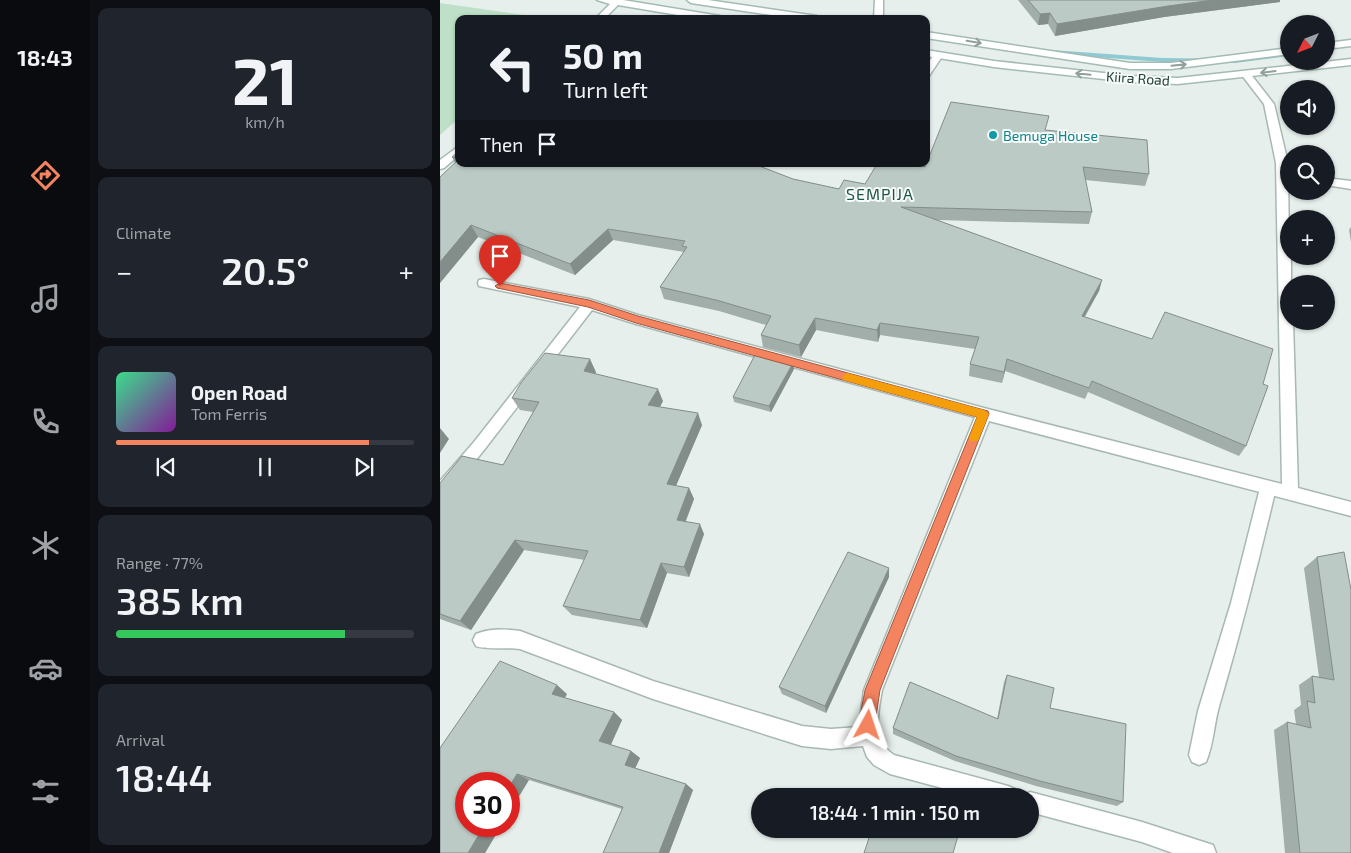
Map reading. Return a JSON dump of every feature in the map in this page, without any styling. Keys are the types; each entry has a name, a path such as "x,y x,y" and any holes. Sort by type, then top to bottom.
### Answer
{"street":[{"path":"602,0 697,15"},
{"path":"691,0 790,15"},
{"path":"878,15 879,0"},
{"path":"603,15 618,1"},
{"name":"Kiira Road","path":"930,36 1130,66 1171,66 1280,52"},
{"path":"1335,45 1351,43"},
{"name":"Kiira Road","path":"930,54 994,64 1131,79 1178,81 1351,62"},
{"path":"930,68 938,55"},
{"path":"1246,74 1269,104 1280,154"},
{"path":"440,166 455,153"},
{"path":"1335,182 1351,185"},
{"path":"1285,200 1290,494"},
{"path":"484,283 589,304 636,319 984,414 1351,509"},
{"path":"440,492 480,446 589,304"},
{"path":"978,788 884,761 874,751 869,736 868,713 872,690 984,414"},
{"path":"1200,754 1208,711 1240,603 1268,488"},
{"path":"482,640 503,638 520,640 653,690 802,736 831,739 869,736"},
{"path":"1039,804 1142,832 1205,853"}],"green space":[{"path":"440,3 523,15 455,15 455,122 440,135"}],"building":[{"path":"1028,0 1213,0 1057,24 1050,13 1040,14"},
{"path":"951,102 1049,116 1045,130 1147,140 1149,174 1083,167 1092,212 901,207 1102,280 1082,316 1152,339 1165,312 1273,349 1263,384 1268,386 1246,446 1092,381 1089,388 1007,359 1004,372 970,364 979,337 880,323 877,330 815,318 799,345 761,335 771,316 716,300 660,287 687,247 682,246 685,241 608,229 570,264 471,225 440,262 440,177 455,163 455,167 762,167 793,179 839,189 844,180 865,184 875,167 930,167 930,154"},
{"path":"545,353 590,359 584,371 658,389 648,405 698,413 667,484 689,488 677,520 700,524 684,567 661,563 640,620 563,606 588,551 515,540 460,621 440,614 440,483 462,456 503,465 539,402 512,398 521,383"},
{"path":"756,353 793,363 769,406 733,397"},
{"path":"848,552 889,568 825,706 779,687"},
{"path":"1344,552 1351,590 1351,853 1300,853 1287,722 1311,728 1307,701 1315,703 1312,676 1334,680 1317,557"},
{"path":"500,661 557,685 552,694 614,712 599,741 631,751 625,765 686,784 659,853 603,853 623,807 520,775 520,772 455,772 455,837 477,837 468,853 440,853 440,748"},
{"path":"1007,675 1054,688 1050,708 1126,724 1123,802 1040,781 956,756 893,728 910,682 998,719"},
{"path":"869,838 957,838 953,853 864,853"}],"waterway":[{"path":"1055,52 1162,60 1235,61 1280,55"}],"slow traffic":[{"path":"847,377 984,414 974,438"}],"place":[{"name":"Bemuga House","path":"993,135"}],"district":[{"name":"SEMPIJA","path":"880,193"}],"route":[{"path":"500,286 589,304 636,319 984,414 872,690 868,725"}]}
